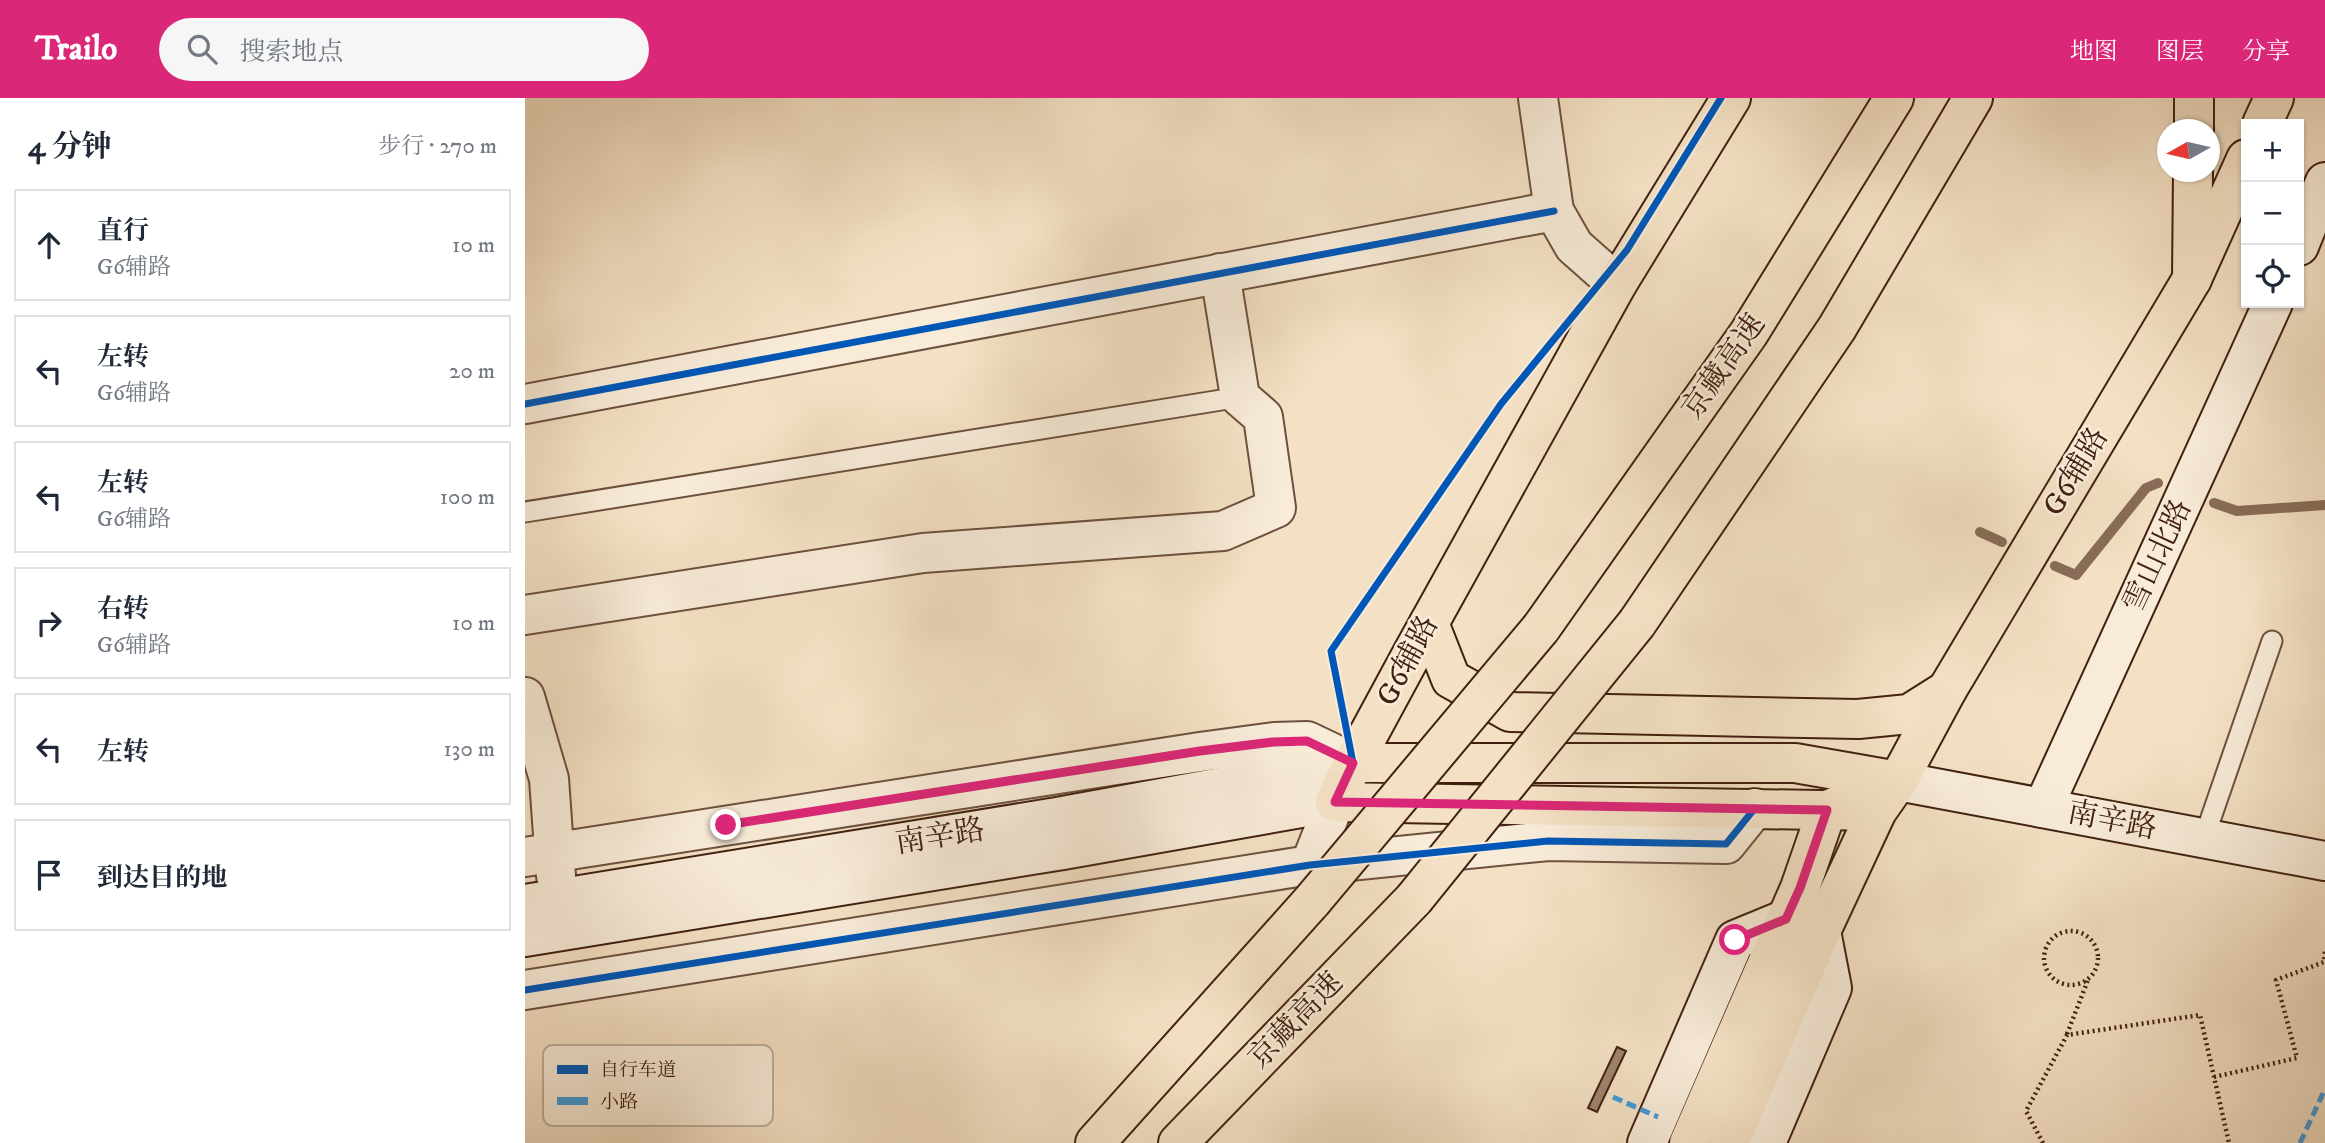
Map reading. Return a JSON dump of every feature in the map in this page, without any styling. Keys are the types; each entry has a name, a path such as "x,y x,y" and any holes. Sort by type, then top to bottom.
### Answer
{"main road":[{"name":"G6辅路","path":"1335,802 1353,763 1429,623 1617,284 1731,98"},
{"name":"京藏高速","path":"1311,883 1541,628 1749,333 1894,98"},
{"name":"京藏高速","path":"1178,1143 1414,899 1637,623 1837,328 1973,98"},
{"path":"2194,98 2194,119"},
{"path":"2264,119 2274,98"},
{"name":"G6辅路","path":"1689,1143 1803,925 1887,796 1947,690 2192,279 2241,170"},
{"path":"2192,279 2193,182"},
{"path":"1429,623 1451,680 1510,712 1858,719 1909,714 1947,690"},
{"path":"1353,763 1795,762 1887,796"},
{"path":"1335,802 1827,810 1887,796"},
{"name":"G6辅路","path":"1729,1143 1803,925 1800,888 1827,810"},
{"path":"1095,1143 1311,883"}],"street":[{"path":"1538,98 1554,211 1574,246 1617,284"},
{"path":"2299,245 2325,182"},
{"path":"525,404 1554,211"},
{"path":"525,615 923,553 1223,531 1276,508 1263,417 1240,397 1220,273"},
{"name":"雪山北路","path":"2043,808 2271,308"},
{"path":"525,697 549,779 539,855 541,902"},
{"path":"539,855 1200,751 1273,742 1307,741 1353,763"},
{"name":"南辛路","path":"541,902 1057,817 1353,763"},
{"name":"南辛路","path":"1887,796 2043,808 2325,861"},
{"path":"1311,883 1335,802"},
{"name":"南辛路","path":"525,937 1090,845 1335,802"},
{"path":"525,990 1311,883 1548,841 1726,844 1755,808"},
{"path":"1647,1143 1735,940 1803,925 1832,988 1766,1143"}],"lane":[{"path":"525,512 1240,397"},
{"path":"2204,838 2272,640"}],"path":[{"path":"2043,1143 2026,1111 2067,1035 2098,962 2094,944 2073,931 2064,932 2050,941 2045,949 2045,966 2056,981 2073,985 2089,978"},
{"path":"2214,1077 2297,1058 2276,980 2324,962 2325,949"},
{"path":"2067,1035 2200,1015 2229,1143"}],"building":[{"path":"1617,1047 1626,1051 1597,1112 1588,1108"}],"waterway":[{"path":"2055,566 2076,575 2146,488 2158,483"},
{"path":"2214,503 2237,511 2325,505"},
{"path":"1980,532 2002,542"}],"marked path":[{"path":"2300,1143 2325,1089"},
{"path":"1613,1097 1658,1117"}],"cycle path":[{"path":"1353,763 1331,651 1501,404 1627,250 1721,98"},
{"path":"525,404 1554,211"},
{"path":"525,990 1310,865 1548,841 1726,844 1755,808"}],"route":[{"path":"726,825 1200,751 1273,742 1307,741 1353,763 1335,802 1827,810 1800,888 1786,919 1735,940"}]}
